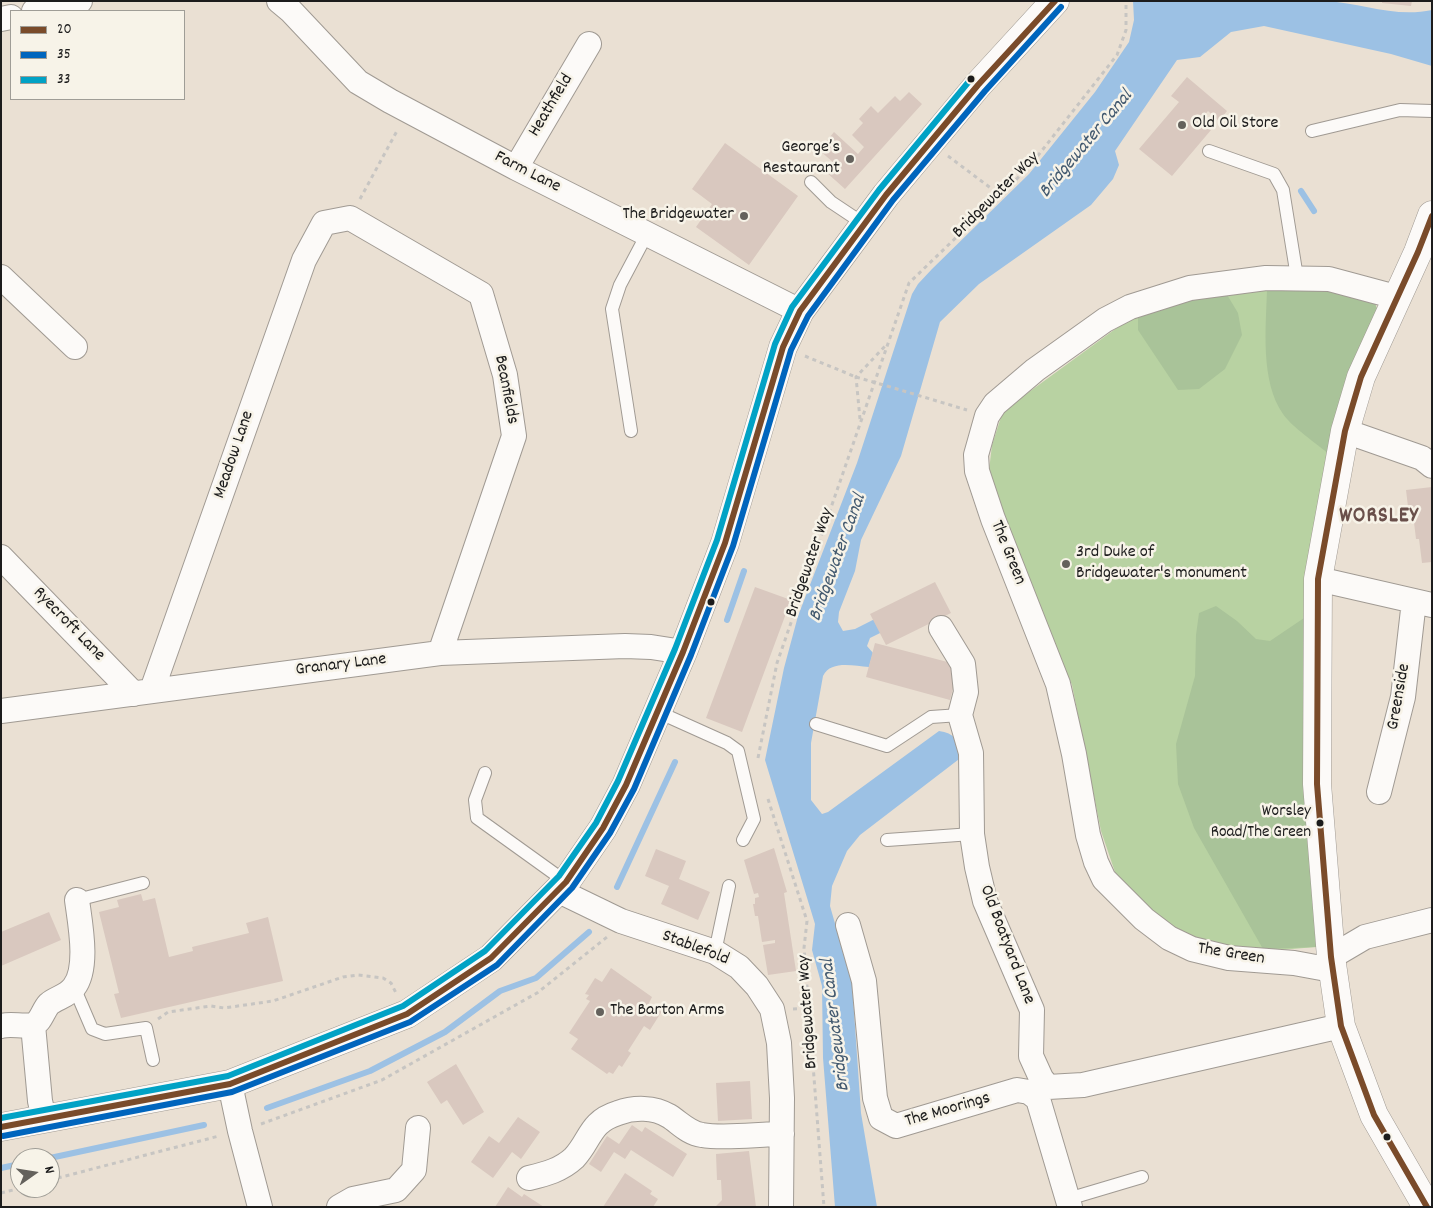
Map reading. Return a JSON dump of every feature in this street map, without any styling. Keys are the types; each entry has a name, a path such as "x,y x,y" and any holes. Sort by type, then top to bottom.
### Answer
{"main road":[{"path":"1,1127 230,1084 407,1014 491,958 561,886 603,828 626,785 683,652 725,543 783,347 800,311 864,224 930,142 1055,1"},
{"path":"1427,1207 1374,1115 1341,1026 1332,963 1317,784 1318,580 1345,431 1361,377 1418,252 1432,215"}],"street":[{"path":"39,10 80,1"},
{"name":"Farm Lane","path":"279,1 291,11 358,82 408,111 516,168 800,311"},
{"name":"Heathfield","path":"516,168 589,44"},
{"name":"Meadow Lane","path":"143,692 304,260 324,224 350,218"},
{"name":"Beanfields","path":"350,218 481,294 505,375 514,436 440,653"},
{"path":"1,277 75,347"},
{"name":"The Green","path":"1332,963 1294,963 1229,958 1192,949 1169,938 1144,919 1104,879 1096,862 1088,835 1074,754 1058,684 993,519 977,471 976,455 987,416 995,404 1034,370 1105,320 1130,307 1158,296 1217,283 1297,277 1329,279 1396,297"},
{"path":"1345,431 1422,458 1432,466"},
{"name":"Ryecroft Lane","path":"1,558 143,692"},
{"path":"1318,580 1423,603"},
{"name":"Greenside","path":"1379,792 1403,698 1423,603"},
{"name":"Old Boatyard Lane","path":"941,628 963,664 966,692 960,715 971,753 972,834 976,867 985,901 1032,1010 1031,1056 1048,1088 1083,1085 1341,1026"},
{"name":"Granary Lane","path":"1,711 440,653 625,646 651,647 683,652"},
{"name":"Stablefold","path":"561,886 621,921 715,952 749,975 772,1009 780,1043 781,1207"},
{"path":"1,1026 32,1025 38,1021 46,1008 54,1000 74,988 81,972 82,941 77,900"},
{"path":"1332,963 1365,937 1432,920"},
{"name":"The Moorings","path":"848,925 864,981 875,1098 881,1118 896,1126 1017,1090 1029,1092 1038,1099 1069,1203"},
{"path":"32,1025 40,1101 40,1119"},
{"path":"230,1084 260,1207"},
{"path":"529,1178 553,1172 565,1165 580,1150 595,1125 611,1116 640,1108 661,1112 689,1131 702,1135 782,1134"},
{"path":"339,1207 353,1199 396,1190 414,1170 418,1128"}],"lane":[{"path":"1312,131 1400,110 1432,111"},
{"path":"1209,151 1274,174 1283,190 1297,277"},
{"path":"811,182 831,202 864,224"},
{"path":"631,431 612,308 620,285 647,234"},
{"path":"658,712 728,742 738,751 754,819 743,840"},
{"path":"816,724 887,746 931,717 960,715"},
{"path":"485,773 475,800 477,818 561,886"},
{"path":"887,840 972,834"},
{"path":"77,900 143,883"},
{"path":"715,952 729,886"},
{"path":"74,988 92,1029 105,1034 146,1028 154,1060"},
{"path":"1069,1203 1142,1177"}],"path":[{"name":"Bridgewater Way","path":"757,764 765,711 776,663 910,283 1029,167 1117,55 1126,30 1126,1"},
{"path":"350,218 408,111"},
{"path":"930,142 1000,195"},
{"path":"860,422 856,377 888,343"},
{"path":"798,353 856,377 987,416"},
{"name":"Bridgewater Way","path":"766,791 807,921 804,948 824,1207"},
{"path":"60,1177 240,1131 382,1080 537,993 602,943 621,921"},
{"path":"146,1028 168,1012 211,1006 224,1008 273,1002 343,977 358,975 383,978 391,982 407,1014"}],"green space":[{"path":"1315,287 1375,303 1378,311 1330,455 1299,430 1283,414 1271,386 1266,353 1267,289"},
{"path":"1267,289 1335,425 1314,897 1316,947 1280,950 1241,948 1202,941 1162,920 1135,899 1116,875 1101,831 1072,685 1030,589 988,479 992,445 1003,411 1118,327 1146,311 1183,299"},
{"path":"1226,293 1238,313 1242,335 1225,369 1199,389 1178,390 1138,330 1138,315 1183,299"},
{"path":"1216,606 1237,621 1256,639 1270,641 1307,616 1316,947 1263,949 1194,828 1178,784 1176,744 1195,676 1196,635 1199,613"}],"water":[{"name":"Bridgewater Canal","path":"1133,1 1326,1 1392,11 1418,12 1432,10 1432,66 1391,54 1264,26 1231,32 1200,57 1177,60 1115,151 1119,165 1113,179 1091,205 979,284 940,322 901,456 861,540 855,571 839,612 838,622 843,631 855,629 936,588 943,602 870,638 867,646 873,653 869,667 843,665 827,671 823,676 811,743 811,800 822,814 828,812 939,731 956,738 967,753 860,835 847,851 832,886 830,906 852,983 861,1113 877,1207 835,1207 823,1058 822,986 812,950 815,924 765,760 784,668 798,616 857,463 912,294 918,284 932,269 1029,174 1095,92 1129,42 1134,20"}],"building":[{"path":"1382,1 1412,1 1411,6 1382,3"},
{"name":"Old Oil Store","path":"1187,77 1227,111 1219,121 1208,111 1200,120 1211,130 1172,176 1139,149 1179,102 1171,96"},
{"path":"909,92 922,104 845,189 826,172 834,163 819,150 834,132 858,154 864,147 852,135 863,123 859,119 871,106 878,113 895,96 900,101"},
{"name":"The Bridgewater","path":"725,143 798,196 749,265 696,227 712,204 692,189"},
{"path":"1432,487 1432,562 1422,563 1419,539 1416,539 1413,514 1409,515 1406,490"},
{"path":"935,582 951,613 886,645 870,614"},
{"path":"755,587 791,600 742,732 706,718"},
{"path":"875,643 959,665 950,700 866,677"},
{"path":"774,848 787,892 784,893 796,971 768,975 763,945 775,943 775,940 762,942 758,916 755,916 753,904 755,904 755,898 759,897 758,893 754,894 744,860"},
{"path":"656,849 686,861 679,879 710,892 698,920 661,904 669,886 645,876"},
{"path":"141,894 143,901 155,898 169,957 193,951 192,947 249,933 246,923 268,917 283,981 121,1018 114,994 119,993 99,912 119,907 117,900"},
{"path":"49,912 61,940 1,966 1,932"},
{"path":"611,968 652,997 649,1003 662,1011 650,1030 644,1026 628,1051 631,1053 622,1067 619,1065 613,1074 609,1072 607,1074 571,1049 578,1039 569,1033 590,1001 586,999 589,995 585,994 595,978 602,982"},
{"path":"456,1064 484,1112 463,1125 447,1100 441,1104 427,1082"},
{"path":"750,1081 752,1119 718,1121 716,1083"},
{"path":"518,1117 540,1132 521,1159 512,1152 493,1178 471,1162 489,1136 499,1143"},
{"path":"632,1125 642,1132 645,1127 687,1154 673,1177 631,1150 625,1159 614,1152 601,1172 589,1164 607,1136 619,1144"},
{"path":"749,1151 756,1207 715,1207 722,1200 721,1180 717,1180 716,1154"},
{"path":"625,1173 652,1191 650,1194 658,1199 653,1207 603,1207"},
{"path":"508,1187 522,1197 524,1194 544,1207 495,1207"}],"waterway":[{"path":"1301,191 1314,211"},
{"path":"727,620 744,571"},
{"path":"617,887 675,762"},
{"path":"267,1108 370,1071 445,1032 500,991 536,978 589,932"},
{"path":"60,1156 204,1125"},
{"path":"1,1168 10,1166"}],"transit line":[{"name":"20","path":"1,1127 230,1084 407,1014 491,958 566,882 603,828 626,785 683,652 725,543 783,347 800,311 886,195 978,85 1055,1"},
{"name":"35","path":"3,1136 232,1092 410,1022 497,965 572,888 610,833 634,789 691,655 733,546 791,350 808,316 893,200 985,91 1061,7"},
{"name":"33","path":"1,1118 228,1076 403,1006 485,951 559,876 596,823 618,781 675,649 717,540 775,344 792,307 879,190 971,79"},
{"name":"20","path":"1427,1207 1374,1115 1341,1026 1331,957 1317,784 1318,579 1345,431 1361,377 1418,252 1432,216"}],"place":[{"name":"Old Oil Store","path":"1182,125"},
{"name":"George’s Restaurant","path":"850,159"},
{"name":"The Bridgewater","path":"744,216"},
{"name":"3rd Duke of Bridgewater's monument","path":"1066,564"},
{"name":"Worsley Road/The Green","path":"1320,823"},
{"name":"The Barton Arms","path":"600,1012"}],"district":[{"name":"WORSLEY","path":"1379,518"}]}
